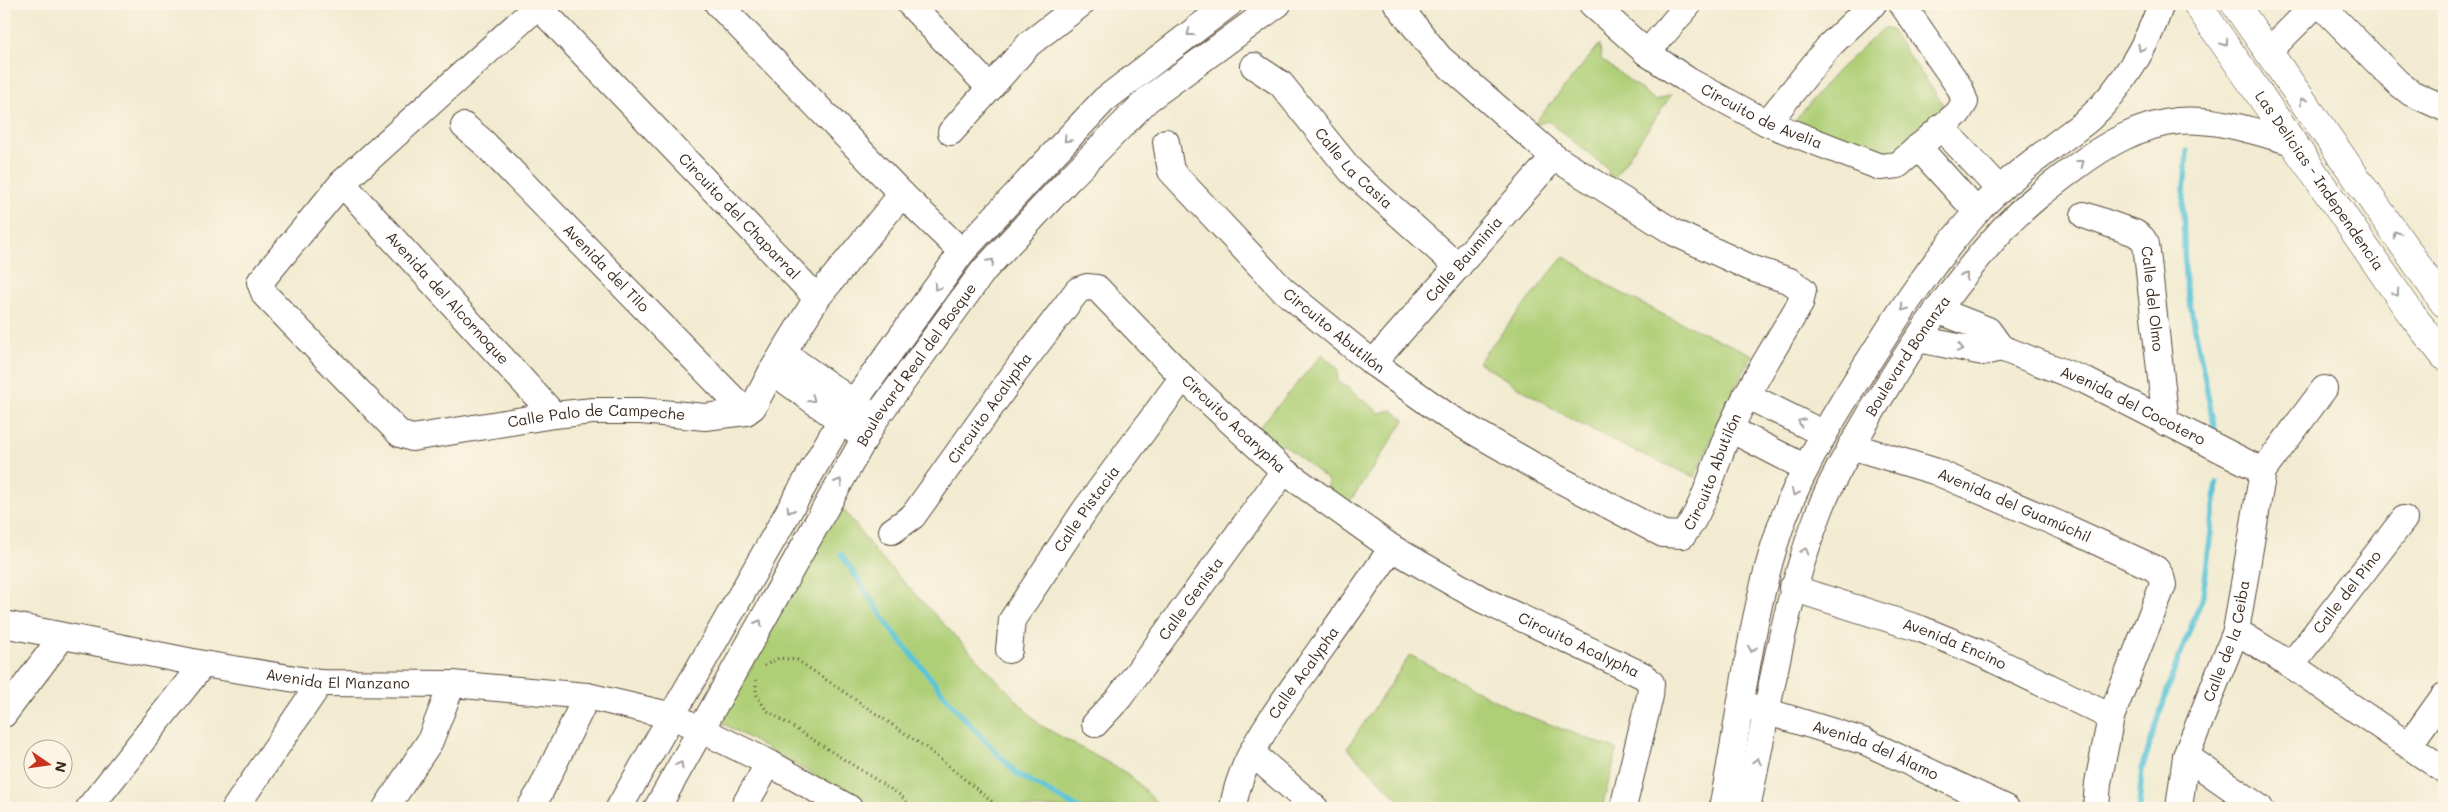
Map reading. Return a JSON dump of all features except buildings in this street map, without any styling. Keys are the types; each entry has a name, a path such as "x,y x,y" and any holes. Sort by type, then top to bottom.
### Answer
{"main road":[{"name":"Las Delicias - Independencia","path":"2197,4 2412,315 2444,356"},
{"name":"Las Delicias - Independencia","path":"2235,4 2270,51 2444,303"}],"street":[{"path":"718,4 902,194 962,252"},
{"path":"910,4 990,88"},
{"path":"951,132 1030,44 1081,4"},
{"name":"Boulevard Real del Bosque","path":"619,808 847,412 962,252 1104,100 1229,4"},
{"name":"Circuito Abutilón","path":"1166,142 1171,171 1282,289 1373,364 1447,416 1663,534 1683,536 1695,520 1730,429 1746,395 1800,304 1802,290 1790,281 1751,268 1675,233 1554,156 1439,57 1397,4"},
{"name":"Circuito de Avelia","path":"1592,4 1647,52 1689,81 1767,124 1880,167 1898,164 1958,113 1965,102 1960,88 1902,4"},
{"path":"1647,52 1689,4"},
{"path":"1767,124 1830,45 1873,4"},
{"name":"Boulevard Bonanza","path":"1722,808 1761,602 1779,535 1806,468 1824,434 1888,330 1937,262 1977,212 2021,170 2088,120 2122,83 2154,24 2161,4"},
{"path":"2270,51 2316,4"},
{"path":"2320,4 2396,82 2411,93 2444,108"},
{"path":"342,183 539,5"},
{"name":"Circuito del Chaparral","path":"539,5 817,298"},
{"name":"Boulevard Real del Bosque","path":"657,808 699,729 870,428 984,270 1069,179 1147,100 1263,8"},
{"name":"Calle La Casia","path":"1254,66 1281,84 1352,171 1458,266"},
{"name":"Boulevard Bonanza","path":"1747,808 1792,588 1818,512 1851,446 1918,339 1937,310 2004,228 2041,193 2108,144 2147,127 2179,121 2226,124 2293,142"},
{"name":"Avenida del Tilo","path":"464,126 482,141 746,412"},
{"path":"1941,127 2000,190"},
{"path":"1918,147 1977,212"},
{"name":"Calle Bauminia","path":"1373,364 1554,156"},
{"path":"2021,170 2041,193"},
{"name":"Calle Palo de Campeche","path":"342,183 260,282 265,295 400,434 412,438 554,414 641,411 705,417 746,412"},
{"name":"Avenida del Alcornoque","path":"342,183 554,414"},
{"path":"746,412 753,407 777,362 817,298 902,194"},
{"name":"Calle del Olmo","path":"2084,215 2135,233 2146,244 2166,423"},
{"name":"Circuito Acarypha","path":"1087,287 1097,288 1183,377 1284,471 1392,548"},
{"name":"Circuito Acalypha","path":"892,531 913,516 1022,362 1078,290 1087,287"},
{"name":"Avenida del Cocotero","path":"1937,310 1988,330 2002,348 2084,380 2263,471"},
{"name":"Avenida del Cocotero","path":"1918,339 1983,352 2002,348"},
{"path":"777,362 870,428"},
{"name":"Calle Pistacia","path":"1010,650 1012,620 1085,510 1183,377"},
{"path":"2263,471 2324,388"},
{"path":"1746,395 1824,434"},
{"path":"1730,429 1806,468"},
{"name":"Avenida del Guamúchil","path":"1851,446 1934,471 2065,527 2156,569 2161,577 2162,585 2111,717"},
{"name":"Calle Genista","path":"1095,724 1119,698 1284,471"},
{"name":"Calle de la Ceiba","path":"2178,808 2186,756 2236,631 2263,471"},
{"name":"Calle del Pino","path":"2291,665 2404,519"},
{"name":"Circuito Acalypha","path":"1392,548 1481,599 1644,676 1650,683 1650,696 1623,808"},
{"name":"Calle Acalypha","path":"1233,808 1235,791 1252,752 1294,686 1392,548"},
{"name":"Avenida Encino","path":"1792,588 1921,629 1982,654 2111,717"},
{"name":"Avenida El Manzano","path":"4,624 203,664 320,683 452,684 587,696 673,716 769,763 849,808"},
{"path":"2236,631 2291,665 2444,770"},
{"path":"4,714 62,637"},
{"path":"88,808 203,664"},
{"path":"235,808 320,683"},
{"path":"386,808 430,741 452,684"},
{"path":"530,808 540,792 587,696"},
{"path":"2409,745 2444,696"},
{"name":"Avenida del Álamo","path":"1741,704 1866,742 2006,808"},
{"path":"2096,808 2098,783 2111,717"},
{"path":"1252,752 1315,808"},
{"path":"2186,756 2260,808"},
{"path":"742,808 769,763"}],"path":[{"path":"762,667 770,661 779,658 798,660 925,746 1000,808"},
{"path":"757,675 756,694 766,710 900,795 914,808"}],"green space":[{"path":"1884,28 1891,30 1942,103 1943,113 1896,158 1800,130 1796,119 1837,71"},
{"path":"1600,44 1601,59 1656,101 1672,94 1610,184 1608,169 1548,121 1532,126"},
{"path":"1564,256 1614,289 1666,316 1753,355 1723,410 1695,477 1630,449 1567,417 1478,362"},
{"path":"1322,354 1338,369 1337,380 1380,413 1392,410 1405,420 1347,506 1329,491 1327,479 1284,445 1269,448 1253,435"},
{"path":"839,503 876,553 1040,725 1130,775 1162,808 872,808 722,723"},
{"path":"1410,655 1515,711 1617,750 1602,808 1408,808 1347,748"}],"waterway":[{"path":"2187,151 2183,205 2185,278 2216,436"},
{"path":"2139,808 2142,769 2173,673 2203,596 2217,483"},
{"path":"841,554 891,629 959,713 1017,774 1078,808"}]}
